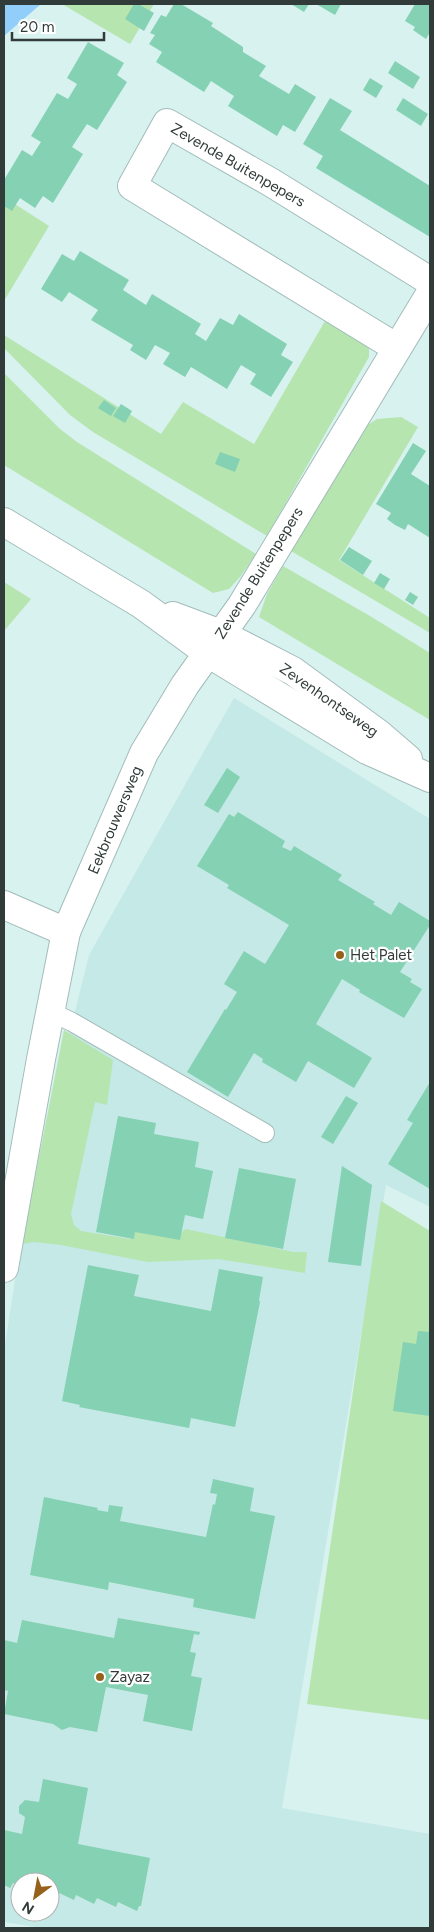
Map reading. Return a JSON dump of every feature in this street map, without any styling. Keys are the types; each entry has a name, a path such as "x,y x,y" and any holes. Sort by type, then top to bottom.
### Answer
{"street":[{"name":"Zevende Buitenpepers","path":"397,348 132,186 167,123 272,183 430,280"},
{"name":"Zevende Buitenpepers","path":"214,644 242,605 430,294"},
{"name":"Zevenhontseweg","path":"4,522 141,604 214,644 366,750 428,776"},
{"name":"Eekbrouwersweg","path":"4,1268 66,932 144,753 185,685 214,644"},
{"path":"4,905 66,932"}],"lane":[{"path":"51,1012 72,1022 265,1133"}],"shaded area":[{"path":"234,698 430,819 430,1207 386,1185 282,1808 430,1834 430,1928 41,1928 4,1922 4,1351 27,1203 89,955"}],"green space":[{"path":"62,4 154,4 130,44"},
{"path":"4,197 49,226 4,301"},
{"path":"329,314 369,345 369,357 267,536 93,432 70,415 4,348 4,335 161,434 183,402 254,444"},
{"path":"4,373 60,429 77,442 256,554 240,577 229,589 213,593 4,465"},
{"path":"401,417 418,427 339,560 430,618 430,633 291,551 366,426 377,419"},
{"path":"283,566 430,653 430,720 259,617 267,594"},
{"path":"4,582 31,599 4,631"},
{"path":"64,1030 113,1060 107,1105 95,1102 71,1214 74,1225 81,1231 130,1239 133,1225 180,1233 186,1229 293,1252 307,1252 305,1273 218,1259 148,1262 61,1245 34,1242 22,1244"},
{"path":"381,1201 430,1231 430,1720 307,1704"}],"water":[{"path":"4,4 41,4 4,36"}],"building":[{"path":"134,4 138,4 154,13 144,31 125,19"},
{"path":"174,4 181,4 213,23 211,26 243,47 243,52 266,66 259,76 289,94 295,84 316,97 295,132 283,125 277,136 228,106 234,96 211,81 204,92 156,62 162,52 149,44 155,35 150,33 161,15 166,17"},
{"path":"291,4 309,4 304,12"},
{"path":"316,4 341,4 335,15"},
{"path":"415,4 430,4 430,32 426,39 413,30 415,27 405,21"},
{"path":"88,42 124,63 117,75 127,82 97,130 87,124 72,147 83,154 53,203 43,196 35,208 20,198 12,211 4,206 4,180 22,150 32,156 41,142 31,136 57,93 68,99 77,84 67,78"},
{"path":"395,61 420,77 413,89 388,73"},
{"path":"370,78 383,86 376,98 363,90"},
{"path":"330,98 352,111 340,130 430,186 430,237 316,168 323,156 303,144"},
{"path":"403,98 428,114 421,126 396,110"},
{"path":"80,251 129,280 123,290 146,305 152,294 201,324 195,334 206,341 220,318 233,325 239,314 287,344 281,355 293,362 271,397 250,384 256,374 241,365 227,389 191,367 185,377 163,364 170,353 155,345 146,360 130,350 133,345 91,320 98,310 69,292 62,302 41,289 62,254 74,261"},
{"path":"104,400 116,408 111,416 98,408"},
{"path":"121,404 132,411 125,423 113,416"},
{"path":"413,443 426,451 411,474 430,486 430,538 408,524 405,530 395,525 387,519 391,513 376,504"},
{"path":"220,452 240,459 235,472 215,464"},
{"path":"349,547 372,561 363,575 340,560"},
{"path":"380,573 390,579 384,589 374,583"},
{"path":"410,592 418,597 413,605 405,600"},
{"path":"227,768 240,777 218,813 204,805"},
{"name":"Het Palet","path":"238,812 285,841 282,847 291,851 294,846 342,875 338,880 375,902 373,904 391,915 399,902 430,921 430,925 400,972 412,979 410,982 422,989 404,1018 359,992 360,990 342,979 316,1024 372,1058 354,1088 308,1061 296,1082 262,1062 263,1059 254,1053 228,1097 187,1072 237,992 224,984 244,951 265,964 289,925 227,888 229,885 197,866 229,814 234,817"},
{"path":"430,1082 430,1189 388,1164 413,1123 407,1120"},
{"path":"346,1096 358,1103 333,1144 321,1137"},
{"path":"118,1116 156,1123 154,1134 199,1142 195,1167 213,1171 203,1219 185,1215 180,1240 135,1232 134,1239 96,1232"},
{"path":"342,1166 372,1185 361,1266 328,1262"},
{"path":"239,1168 296,1179 283,1249 225,1238"},
{"path":"88,1265 139,1275 134,1296 211,1311 219,1269 263,1277 260,1302 235,1427 191,1418 189,1428 79,1407 80,1405 62,1401"},
{"path":"418,1331 430,1332 430,1416 393,1411 403,1342 416,1344"},
{"path":"213,1479 254,1488 250,1511 275,1516 255,1619 193,1607 194,1599 109,1582 108,1590 30,1575 44,1497 98,1508 97,1510 108,1512 109,1505 123,1507 120,1521 206,1537 217,1494 210,1493"},
{"name":"Zayaz","path":"118,1618 200,1632 199,1635 194,1634 190,1652 196,1653 191,1676 202,1678 192,1731 143,1721 148,1695 106,1687 97,1732 70,1727 62,1730 53,1724 4,1714 8,1691 4,1690 4,1640 17,1643 22,1620 114,1638"},
{"path":"43,1779 88,1788 78,1844 150,1858 141,1906 139,1906 137,1911 118,1902 116,1907 97,1898 94,1904 76,1895 74,1900 60,1893 60,1872 10,1872 10,1888 4,1885 4,1830 22,1834 25,1817 19,1813 19,1806 25,1800 39,1802"}],"place":[{"name":"Het Palet","path":"340,955"},
{"name":"Zayaz","path":"100,1677"}]}
